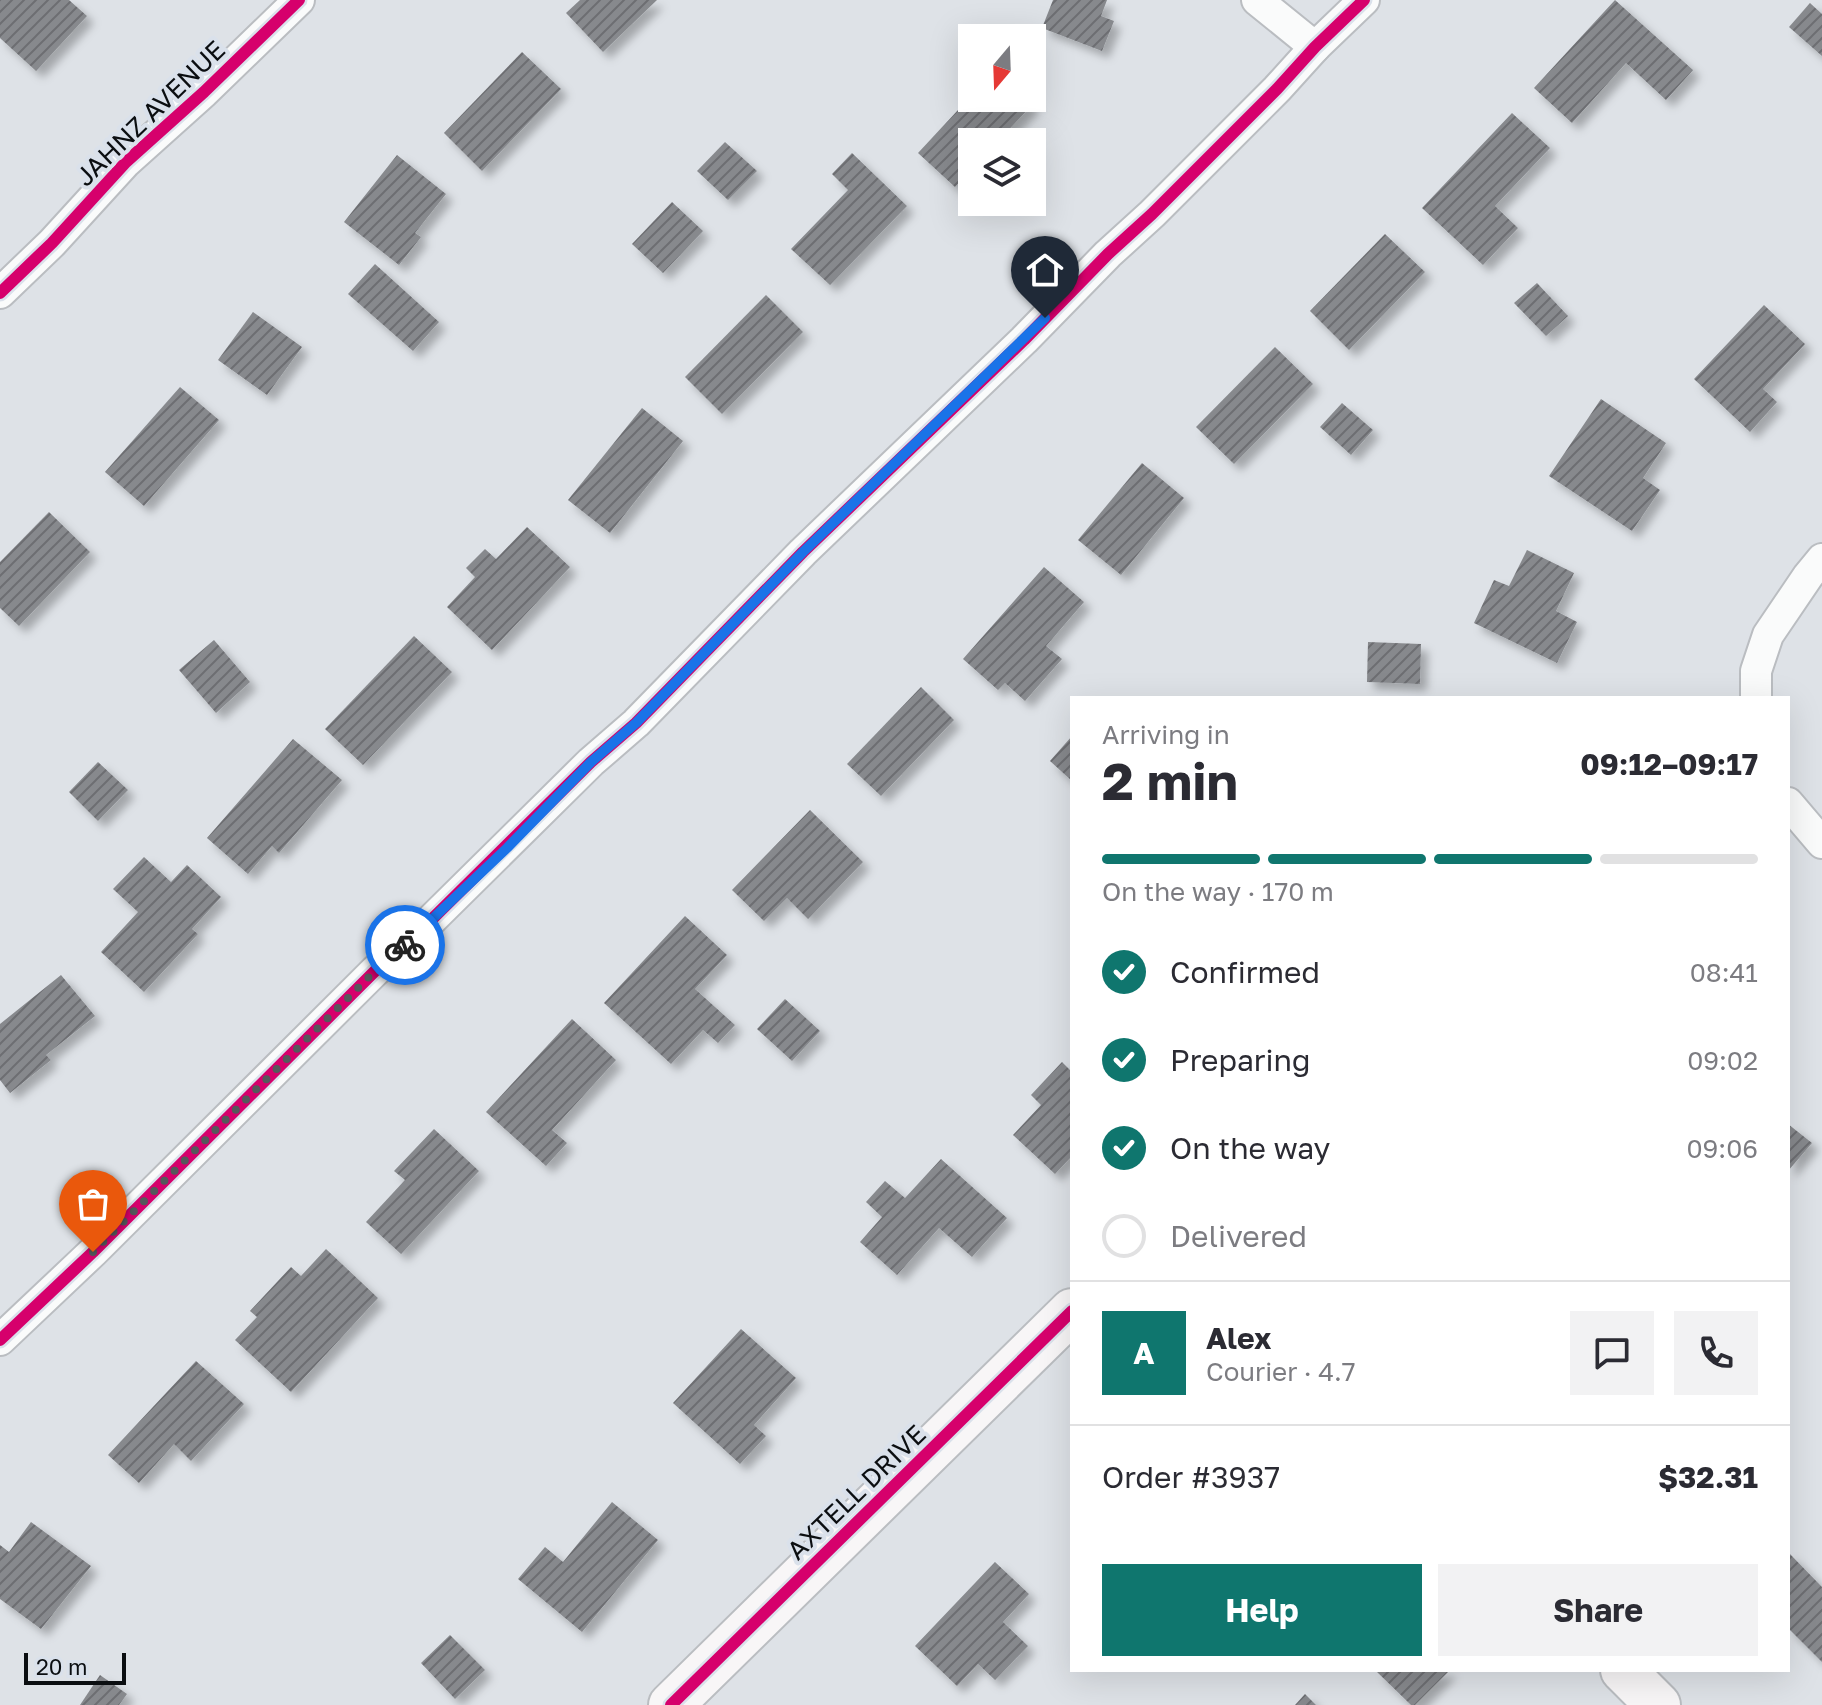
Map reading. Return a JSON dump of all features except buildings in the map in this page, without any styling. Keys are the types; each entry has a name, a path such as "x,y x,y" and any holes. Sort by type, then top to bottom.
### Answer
{"street":[{"name":"JAHNZ AVENUE","path":"0,293 52,243 126,162 299,0"},
{"path":"1257,0 1315,47"},
{"path":"0,1340 375,971 507,848 591,762 636,723 803,552 1024,340 1364,0"},
{"path":"1756,696 1756,671 1768,635 1822,559"},
{"path":"1790,805 1822,843"},
{"name":"AXTELL DRIVE","path":"671,1705 1070,1313"},
{"path":"1625,1672 1658,1705"}],"cycle path":[{"path":"0,293 52,243 126,162 299,0"},
{"path":"0,1340 93,1252 375,971 420,931 591,762 636,723 803,552 1024,340 1364,0"},
{"path":"671,1705 1070,1313"}],"way so far":[{"path":"93,1252 375,971 405,945"}],"route":[{"path":"405,945 591,762 636,723 803,552 1045,318"}]}
